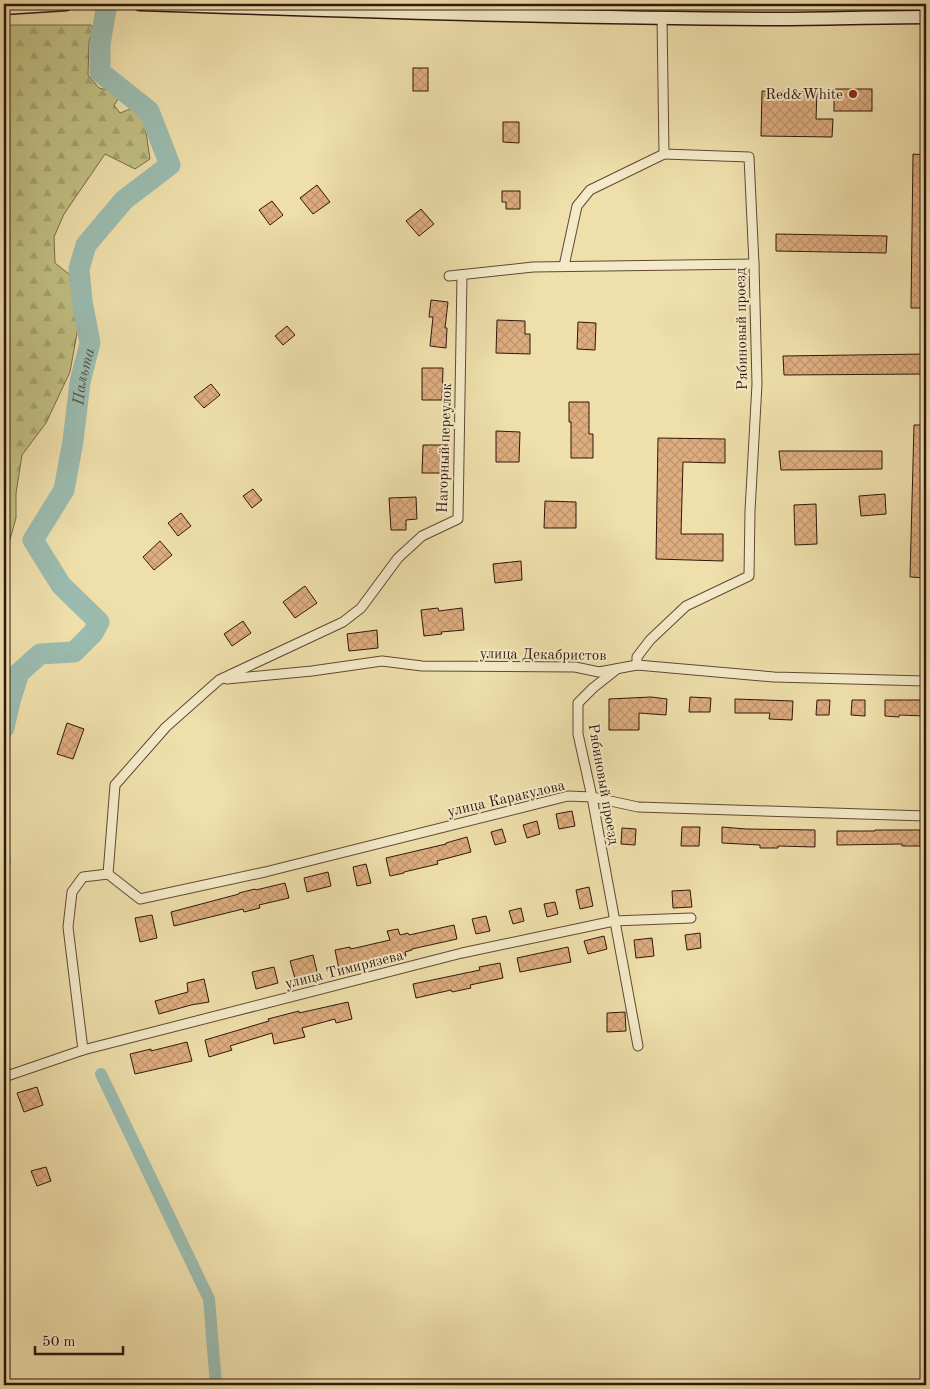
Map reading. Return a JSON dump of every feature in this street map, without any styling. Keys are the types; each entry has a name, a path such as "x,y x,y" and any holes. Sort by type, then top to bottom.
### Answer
{"main road":[{"path":"4,8 66,4"},
{"path":"140,4 455,13 776,19 926,17"}],"street":[{"path":"564,266 577,206 590,190 664,154 662,17"},
{"name":"Рябиновый проезд","path":"637,665 637,657 650,640 686,606 749,576 750,511 757,384 750,157 664,154"},
{"path":"449,276 533,267 754,264"},
{"name":"Нагорный переулок","path":"219,680 343,622 361,608 398,558 422,536 458,519 462,275"},
{"name":"улица Декабристов","path":"219,680 312,671 382,661 422,666 575,667 598,672 637,665 774,677 926,681"},
{"name":"Рябиновый проезд","path":"617,669 593,688 578,704 578,734 592,798 638,1046"},
{"path":"83,1050 68,927 72,892 83,877 108,874 116,784 166,727 219,680"},
{"name":"улица Каракулова","path":"108,874 140,899 265,872 568,796 592,798 638,808 926,816"},
{"name":"улица Тимирязева","path":"4,1078 83,1050 462,953 614,921 691,918"}],"green space":[{"path":"4,25 91,25 94,30 89,41 88,75 99,88 111,91 119,98 114,105 120,113 137,108 147,114 145,125 150,159 135,169 105,154 64,214 54,237 55,263 74,278 79,322 70,372 46,423 22,455 16,493 16,518 9,543 4,548"}],"building":[{"path":"413,68 428,68 428,91 413,91"},
{"path":"834,89 872,89 872,111 834,111"},
{"path":"762,91 817,92 816,119 833,119 832,137 761,136"},
{"path":"503,122 519,122 519,143 503,142"},
{"path":"913,154 926,155 926,308 911,308"},
{"path":"317,185 330,202 313,214 300,198"},
{"path":"502,191 520,191 520,209 506,209 506,202 502,202"},
{"path":"272,201 283,215 270,225 259,210"},
{"path":"421,209 434,224 419,236 406,221"},
{"path":"776,234 887,236 886,253 776,251"},
{"path":"431,300 448,302 445,328 447,328 446,348 430,346 433,317 429,317"},
{"path":"497,320 525,321 525,334 530,334 530,354 496,353"},
{"path":"578,322 596,323 595,350 577,349"},
{"path":"287,326 295,335 283,345 275,336"},
{"path":"926,354 926,374 784,375 783,356"},
{"path":"422,368 443,368 442,400 422,400"},
{"path":"211,384 220,395 204,408 194,397"},
{"path":"569,402 589,402 589,434 593,434 593,458 571,458"},
{"path":"914,425 926,425 926,578 910,577"},
{"path":"496,431 520,432 519,462 496,462"},
{"path":"658,438 725,439 725,463 683,462 681,534 723,534 723,561 656,559"},
{"path":"423,445 448,445 448,473 422,473"},
{"path":"779,451 882,451 882,469 781,470"},
{"path":"253,489 262,500 252,508 243,496"},
{"path":"885,494 886,514 861,516 859,496"},
{"path":"416,497 417,519 406,520 406,530 391,530 389,498"},
{"path":"545,501 576,502 576,528 544,528"},
{"path":"816,504 817,544 795,545 794,505"},
{"path":"181,513 191,526 178,536 168,523"},
{"path":"160,541 172,555 154,570 143,557"},
{"path":"521,561 522,580 495,583 493,564"},
{"path":"305,586 317,603 295,618 283,602"},
{"path":"438,608 439,611 462,608 464,630 424,636 421,610"},
{"path":"243,621 251,633 232,646 224,634"},
{"path":"377,630 378,648 349,651 347,634"},
{"path":"651,697 667,699 666,715 639,713 639,730 609,730 609,699"},
{"path":"690,697 711,698 710,712 689,712"},
{"path":"735,699 793,701 792,720 769,719 770,713 735,713"},
{"path":"817,700 830,700 829,715 816,715"},
{"path":"852,700 865,700 865,716 851,715"},
{"path":"885,700 926,700 926,716 885,716"},
{"path":"67,723 84,729 73,759 57,754"},
{"path":"572,811 575,826 559,829 556,814"},
{"path":"537,821 540,834 527,838 523,825"},
{"path":"682,827 700,827 699,846 681,846"},
{"path":"722,827 815,830 815,847 778,846 778,848 760,848 760,845 722,843"},
{"path":"622,828 636,829 635,845 621,844"},
{"path":"502,829 506,842 495,845 491,832"},
{"path":"920,830 920,846 902,846 902,844 837,845 837,831"},
{"path":"467,837 471,852 437,861 438,864 390,876 386,858 446,844"},
{"path":"366,864 371,883 357,886 353,867"},
{"path":"328,872 331,886 307,892 304,878"},
{"path":"285,883 289,898 259,905 260,908 244,912 243,909 174,926 171,912 239,893"},
{"path":"589,887 593,906 580,909 576,890"},
{"path":"690,890 692,907 673,908 672,891"},
{"path":"555,902 558,914 547,917 544,904"},
{"path":"521,908 524,921 513,924 509,911"},
{"path":"152,915 157,938 140,942 135,918"},
{"path":"486,916 490,931 476,934 472,919"},
{"path":"454,925 457,939 412,949 405,952 406,956 394,959 393,955 339,969 335,950 350,947 351,949 390,940 387,931 398,929 400,935 408,933 409,935"},
{"path":"700,933 701,948 687,950 685,935"},
{"path":"604,936 607,949 588,954 584,941"},
{"path":"652,938 654,956 636,958 634,940"},
{"path":"568,947 571,962 520,972 517,958"},
{"path":"313,955 318,976 296,982 290,961"},
{"path":"500,963 503,978 470,985 471,988 452,992 451,990 416,998 413,984 480,970 479,967"},
{"path":"274,967 278,983 256,989 252,972"},
{"path":"204,979 209,1002 159,1014 155,1001 188,992 187,983"},
{"path":"348,1002 352,1019 336,1023 335,1019 302,1028 305,1037 274,1044 272,1033 230,1046 232,1050 209,1057 205,1040 269,1021 268,1019"},
{"path":"625,1012 626,1031 607,1032 607,1013"},
{"path":"187,1042 192,1061 135,1074 130,1054"},
{"path":"37,1087 43,1105 24,1112 17,1093"},
{"path":"46,1167 51,1181 37,1186 31,1171"}],"waterway":[{"name":"Пальта","path":"4,728 19,673 40,654 74,652 93,633 99,622 61,585 33,540 64,490 73,441 80,382 90,343 82,301 79,269 86,245 124,200 170,165 149,111 100,72 100,44 107,4"},
{"path":"101,1074 209,1299 216,1385"}],"place":[{"name":"Red&White","path":"853,94"}]}
